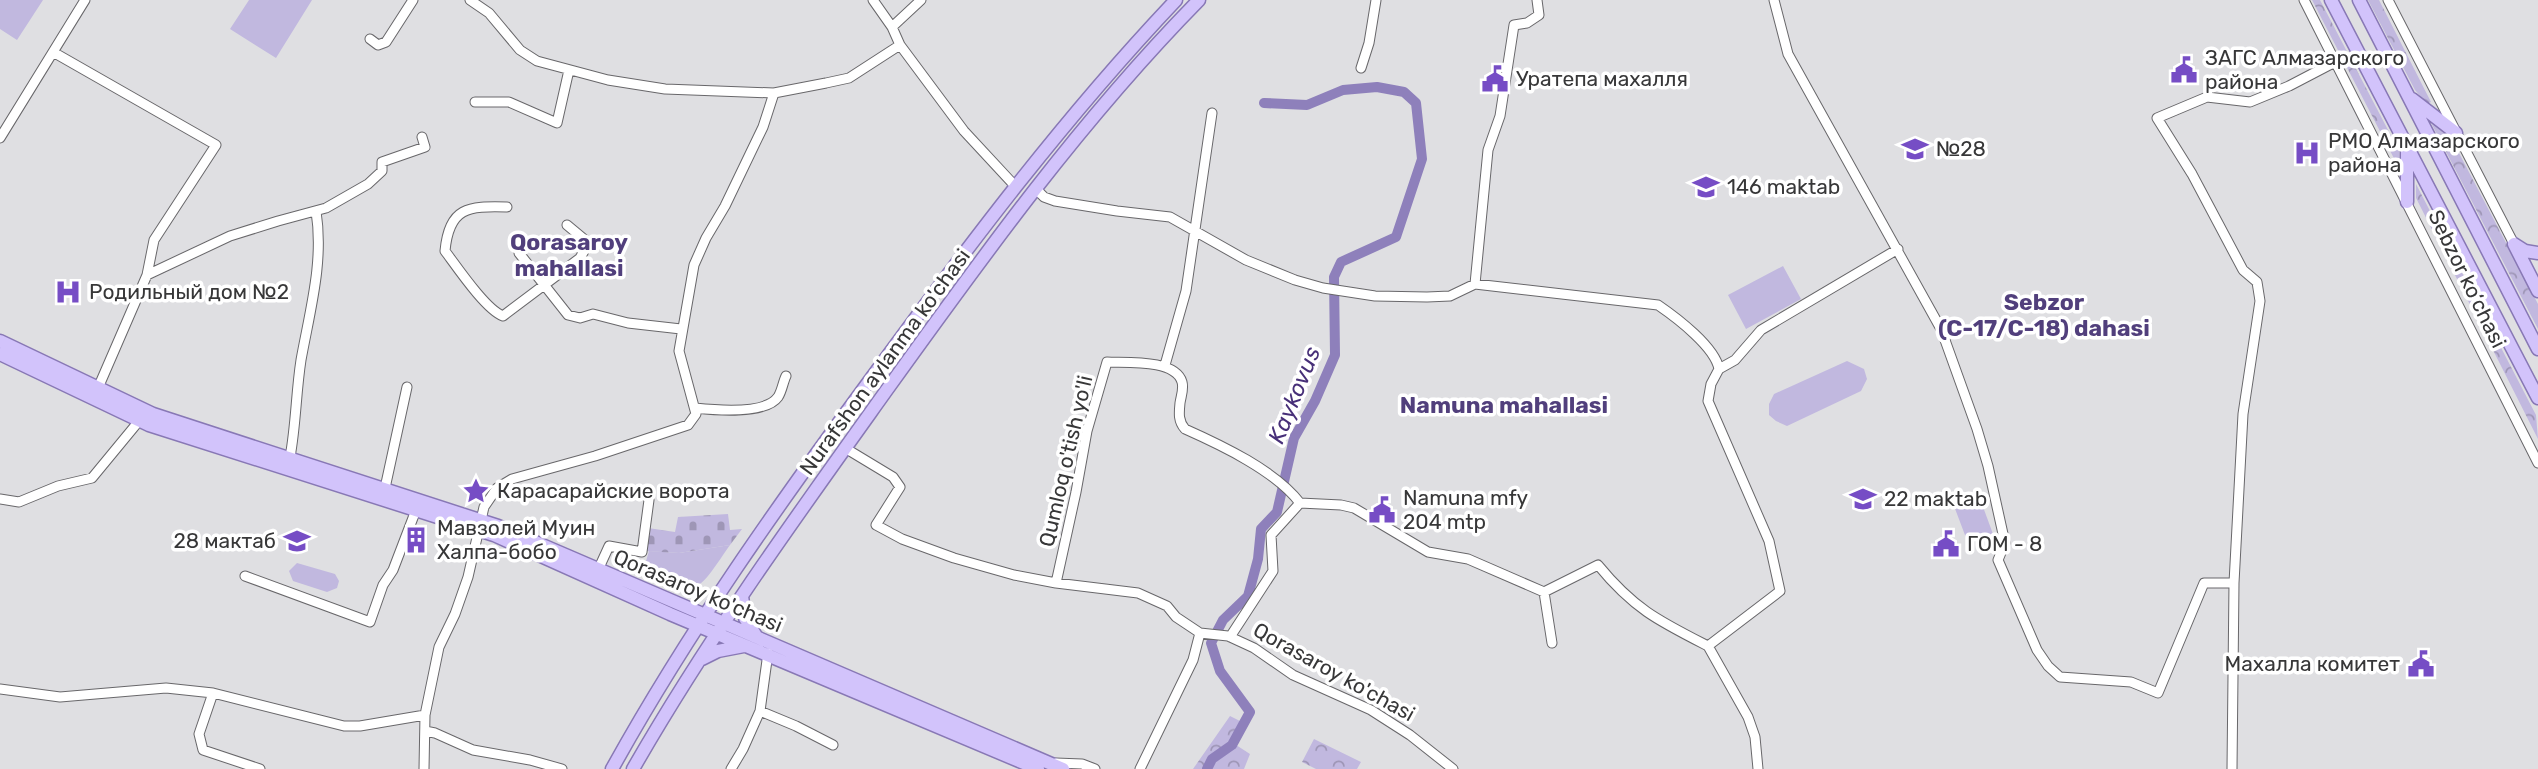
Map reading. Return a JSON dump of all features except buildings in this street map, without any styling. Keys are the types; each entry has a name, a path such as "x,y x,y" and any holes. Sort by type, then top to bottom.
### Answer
{"main road":[{"name":"Nurafshon aylanma ko'chasi","path":"612,769 682,647 724,584 901,338 1015,186 1077,109 1176,0"},
{"name":"Nurafshon aylanma ko'chasi","path":"633,769 742,596 916,349 1035,188 1135,68 1199,0"},
{"name":"Sebzor ko‘chasi","path":"2332,0 2538,398"},
{"name":"Sebzor ko‘chasi","path":"2359,0 2538,349"},
{"path":"2348,32 2369,20"},
{"path":"1123,57 1126,65 1135,68"},
{"path":"2407,95 2456,133"},
{"path":"2407,145 2407,201"},
{"path":"2514,244 2525,251 2538,253"},
{"path":"2514,244 2537,290"},
{"path":"2537,290 2538,272"},
{"path":"901,338 912,339 916,349"},
{"name":"Qorasaroy ko'chasi","path":"0,341 153,414 385,488 676,601 701,619 1044,766"},
{"name":"Qorasaroy ko'chasi","path":"0,354 139,421 416,510 480,524 670,614 701,619"},
{"path":"676,601 708,598 724,584"},
{"path":"701,660 753,641 745,618 742,596"},
{"path":"670,614 680,628 682,647"},
{"name":"Qorasaroy ko'chasi","path":"753,641 768,653 1044,766 1063,769"}],"street":[{"path":"0,138 85,0"},
{"path":"370,39 378,45 386,42 414,0"},
{"path":"470,0 489,13 520,50 537,61 608,80 665,89 774,93 849,78 900,45"},
{"path":"873,0 892,27 900,45 964,131 1015,186"},
{"path":"892,27 921,0"},
{"path":"1361,68 1369,43 1376,0"},
{"path":"1475,284 1488,150 1500,116 1514,25 1527,23 1539,15 1537,0"},
{"path":"1774,0 1788,54 1941,329 1977,429 2005,543 1998,560 2037,650 2048,666 2060,677 2131,681 2158,693 2204,583 2234,583"},
{"name":"Sebzor ko‘chasi","path":"2304,0 2538,463"},
{"path":"2388,0 2514,244"},
{"path":"53,52 216,145 154,240 146,275 98,388"},
{"path":"2232,769 2234,583 2243,414 2260,301 2259,289 2257,282 2243,270 2192,174 2157,118 2207,97 2250,102 2289,86 2335,62"},
{"path":"475,102 509,102 557,123 569,70"},
{"path":"424,769 425,715 439,647 455,614 468,577 480,524 490,497 497,488 512,479 595,456 688,425 696,414 679,351 694,265 763,127 774,93"},
{"path":"1212,113 1186,291 1165,365 1174,370 1181,379 1181,424 1185,429 1226,447 1278,483 1300,503 1354,508 1427,552 1468,559 1544,592"},
{"path":"146,275 230,236 326,208 368,184 382,171 382,162 425,147 422,137"},
{"path":"1035,188 1044,197 1055,201 1170,217 1246,260 1323,288 1375,296 1450,296 1475,284 1658,305 1671,313 1716,356 1719,369"},
{"path":"507,207 465,208 455,217 446,234 445,251 497,314 503,316 580,258 585,240 567,225"},
{"path":"290,457 301,361 319,252 316,211"},
{"path":"1708,646 1780,591 1769,541 1708,401 1719,369 1735,360 1761,330 1898,249"},
{"path":"519,253 568,315 580,318 593,314 628,323 681,329"},
{"name":"Qumloq o'tish yo'li","path":"1056,583 1087,431 1107,362 1165,365"},
{"path":"695,408 730,411 770,404 778,397 786,376"},
{"path":"385,488 407,387"},
{"path":"0,499 19,502 58,486 92,478 139,421"},
{"path":"845,448 893,477 900,487 876,525 954,558 1014,575 1138,593 1167,606 1176,617 1204,634 1229,637 1273,571 1271,534 1300,503"},
{"path":"598,570 609,546 642,552 649,500"},
{"path":"246,576 370,622 416,510"},
{"path":"1544,592 1598,565 1629,601 1653,618 1708,646 1748,717 1755,737 1758,769"},
{"path":"1544,592 1552,643"},
{"path":"1140,769 1194,660 1204,634"},
{"name":"Qorasaroy ko'chasi","path":"1229,637 1254,648 1293,675 1371,710 1410,735 1453,769"},
{"path":"731,769 760,711 768,653"},
{"path":"0,689 60,697 166,688 213,693 344,726 360,726 425,715"},
{"path":"213,693 199,734 203,750 260,769"},
{"path":"760,711 833,745"},
{"path":"425,731 436,733 473,750 530,760 562,769"},
{"path":"1044,766 1082,764 1095,769"}],"green space":[{"path":"0,0 43,0 17,40 0,29"},
{"path":"249,0 312,0 276,58 230,29"},
{"path":"2312,0 2320,0 2399,151 2400,170"},
{"path":"2368,0 2379,0 2431,102 2427,104 2415,90"},
{"path":"2429,119 2448,132 2538,304 2538,329"},
{"path":"2416,184 2536,415 2538,439 2416,198"},
{"path":"1783,266 1801,299 1746,329 1728,295"},
{"path":"1847,361 1864,369 1867,379 1861,391 1787,426 1769,415 1769,404 1774,394"},
{"path":"1979,496 1993,534 1968,543 1954,506"},
{"path":"728,514 730,530 742,529 730,545 679,553 644,551 648,528 675,532 678,517"},
{"path":"730,545 709,575 695,586 677,583 644,568 649,551 679,553"},
{"path":"297,563 335,574 339,581 337,588 327,592 293,581 289,571"},
{"path":"1230,716 1242,722 1233,743 1250,754 1244,769 1193,769"},
{"path":"1314,739 1361,762 1357,769 1316,769 1302,762"}],"waterway":[{"name":"Kaykovus","path":"1207,769 1212,759 1232,745 1250,712 1220,671 1211,643 1223,620 1248,596 1258,559 1261,529 1277,512 1294,438 1315,401 1335,355 1334,277 1341,262 1396,237 1422,159 1416,103 1404,92 1377,87 1343,90 1307,105 1264,103"}],"place":[{"name":"ЗАГС Алмазарского района","path":"2184,70"},
{"name":"Уратепа махалля","path":"1495,79"},
{"name":"№28","path":"1915,149"},
{"name":"РМО Алмазарского района","path":"2307,153"},
{"name":"146 maktab","path":"1706,187"},
{"name":"Родильный дом №2","path":"68,292"},
{"name":"Карасарайские ворота","path":"476,491"},
{"name":"22 maktab","path":"1863,499"},
{"name":"Namuna mfy 204 mtp","path":"1382,510"},
{"name":"Мавзолей Муин Халпа-бобо","path":"416,540"},
{"name":"28 мактаб","path":"297,541"},
{"name":"ГОМ - 8","path":"1946,544"},
{"name":"Махалла комитет","path":"2421,664"}],"district":[{"name":"Qorasaroy mahallasi","path":"569,255"},
{"name":"Sebzor (C-17/C-18) dahasi","path":"2044,315"},
{"name":"Namuna mahallasi","path":"1504,405"}]}
